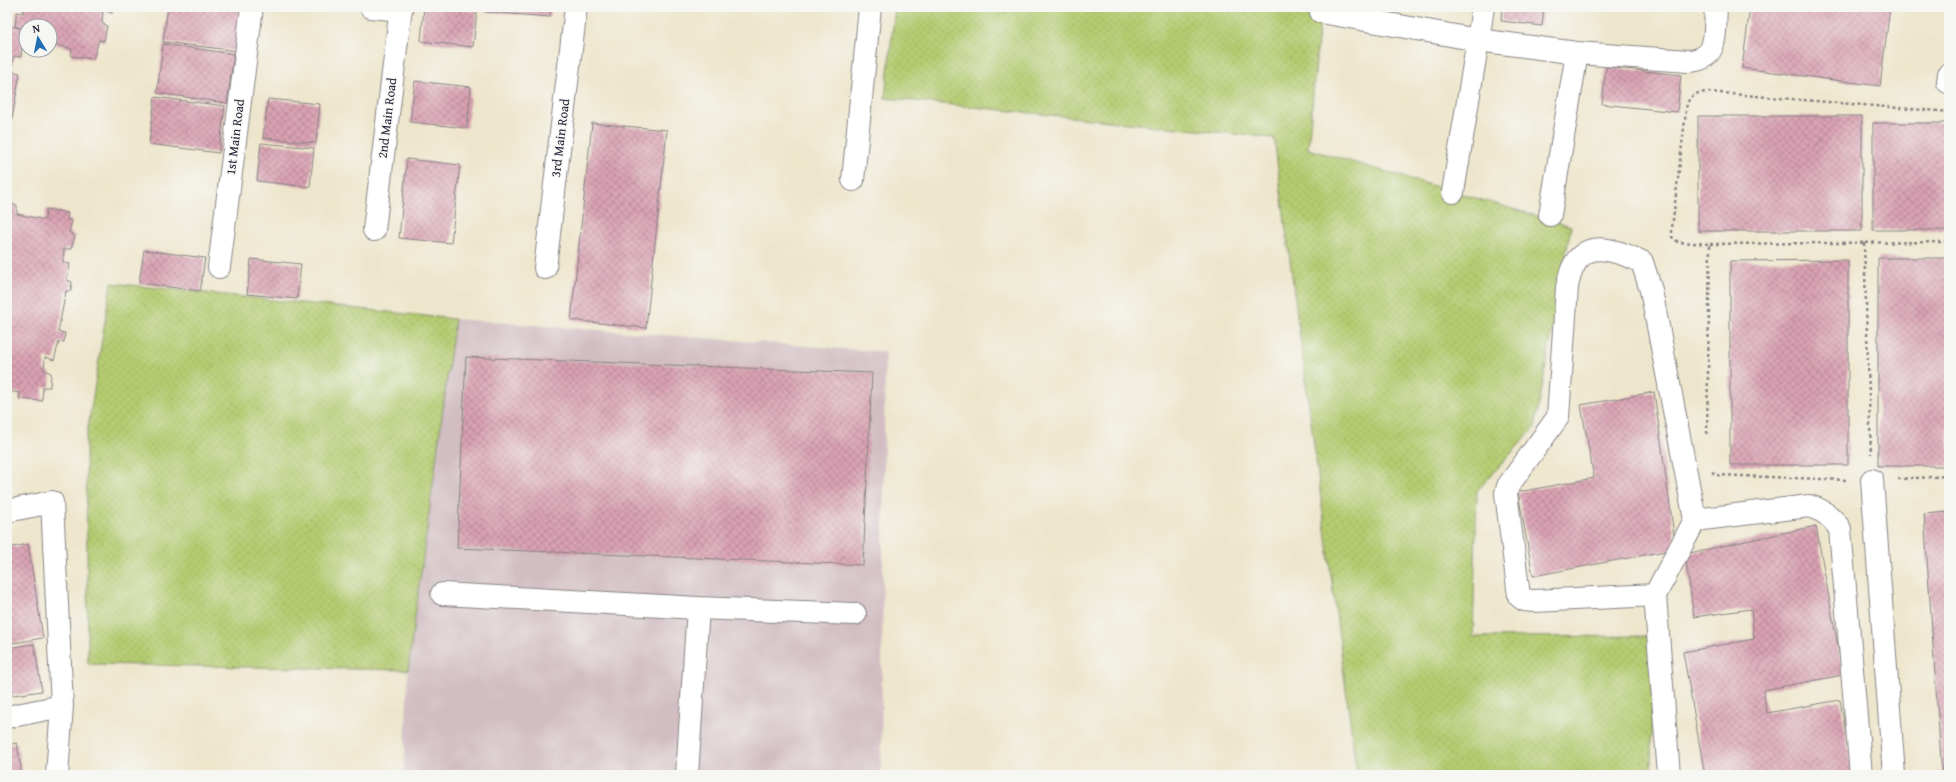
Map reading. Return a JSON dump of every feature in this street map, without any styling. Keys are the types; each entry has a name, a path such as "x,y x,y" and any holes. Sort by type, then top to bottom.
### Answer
{"street":[{"name":"1st Main Road","path":"219,267 252,7"},
{"path":"371,7 401,8"},
{"name":"3rd Main Road","path":"545,268 576,7"},
{"path":"853,180 870,7"},
{"path":"1453,192 1483,7"},
{"path":"1321,12 1478,40 1577,54 1698,61 1711,51 1716,7"},
{"name":"2nd Main Road","path":"374,230 401,8"},
{"path":"1550,215 1577,54"},
{"path":"1655,595 1534,602 1524,600 1519,596 1506,493 1508,486 1558,417 1567,287 1570,270 1580,255 1595,249 1620,252 1642,262 1651,290 1695,520 1655,595 1669,775"},
{"path":"1872,480 1894,775"},
{"path":"7,511 52,502 62,706 57,775"},
{"path":"1695,520 1809,506 1818,508 1828,514 1840,529 1861,775"},
{"path":"442,594 698,608 855,614"},
{"path":"687,775 698,608"},
{"path":"7,717 62,706"}],"path":[{"path":"1949,112 1707,92 1696,93 1691,96 1687,102 1672,228 1672,237 1678,242 1710,244 1949,242"},
{"path":"1864,243 1872,480"},
{"path":"1707,441 1710,244"},
{"path":"1710,470 1716,475 1872,480 1949,476"}],"shaded area":[{"path":"455,319 885,352 881,775 404,775 408,670"}],"green space":[{"path":"895,7 1321,7 1308,149 1571,226 1535,427 1477,491 1473,637 1652,636 1651,775 1357,775 1274,138 885,98"},
{"path":"111,283 455,319 408,670 88,664 86,440"}],"building":[{"path":"24,7 114,7 112,13 103,10 102,23 107,26 104,41 99,40 93,59 71,56 72,49 58,45 58,18 18,18 18,27 15,26 17,12 23,13"},
{"path":"168,7 244,7 238,51 163,42"},
{"path":"424,7 477,11 473,47 421,41"},
{"path":"485,7 551,7 550,17 485,12"},
{"path":"637,7 675,7 675,12"},
{"path":"1502,7 1544,7 1542,26 1501,21"},
{"path":"1750,7 1890,7 1880,86 1742,68"},
{"path":"7,26 18,28 18,57 14,56 11,71 20,73 7,148"},
{"path":"163,44 234,54 227,103 157,93"},
{"path":"1606,67 1681,75 1677,112 1602,104"},
{"path":"415,81 471,87 467,128 410,122"},
{"path":"155,97 225,106 219,153 149,144"},
{"path":"268,99 320,104 316,143 263,138"},
{"path":"1698,116 1862,116 1862,231 1698,231"},
{"path":"592,123 667,130 646,328 571,320"},
{"path":"1873,123 1949,123 1949,230 1873,230"},
{"path":"261,143 314,148 310,187 257,181"},
{"path":"407,159 460,165 451,243 399,238"},
{"path":"7,204 17,205 17,214 45,220 46,209 68,213 67,220 72,221 69,232 75,236 71,249 64,249 63,262 70,264 67,280 72,282 71,291 66,291 58,332 65,333 64,342 59,342 54,360 45,357 44,370 51,373 50,387 43,387 42,401 19,399 20,393 7,391"},
{"path":"144,250 205,258 200,291 139,283"},
{"path":"1878,258 1949,258 1949,466 1878,466"},
{"path":"251,259 301,264 297,299 247,294"},
{"path":"1848,260 1848,465 1730,465 1730,261"},
{"path":"466,357 872,373 863,565 457,548"},
{"path":"1654,392 1676,549 1533,576 1518,492 1594,478 1581,405"},
{"path":"1949,512 1949,775 1942,775 1924,514"},
{"path":"1816,526 1843,675 1763,690 1767,713 1840,700 1853,775 1705,775 1683,652 1754,639 1751,609 1694,617 1685,554"},
{"path":"28,544 43,638 7,644 7,548"},
{"path":"34,644 42,691 7,696 7,648"},
{"path":"17,743 22,775 7,775 7,745"}]}
